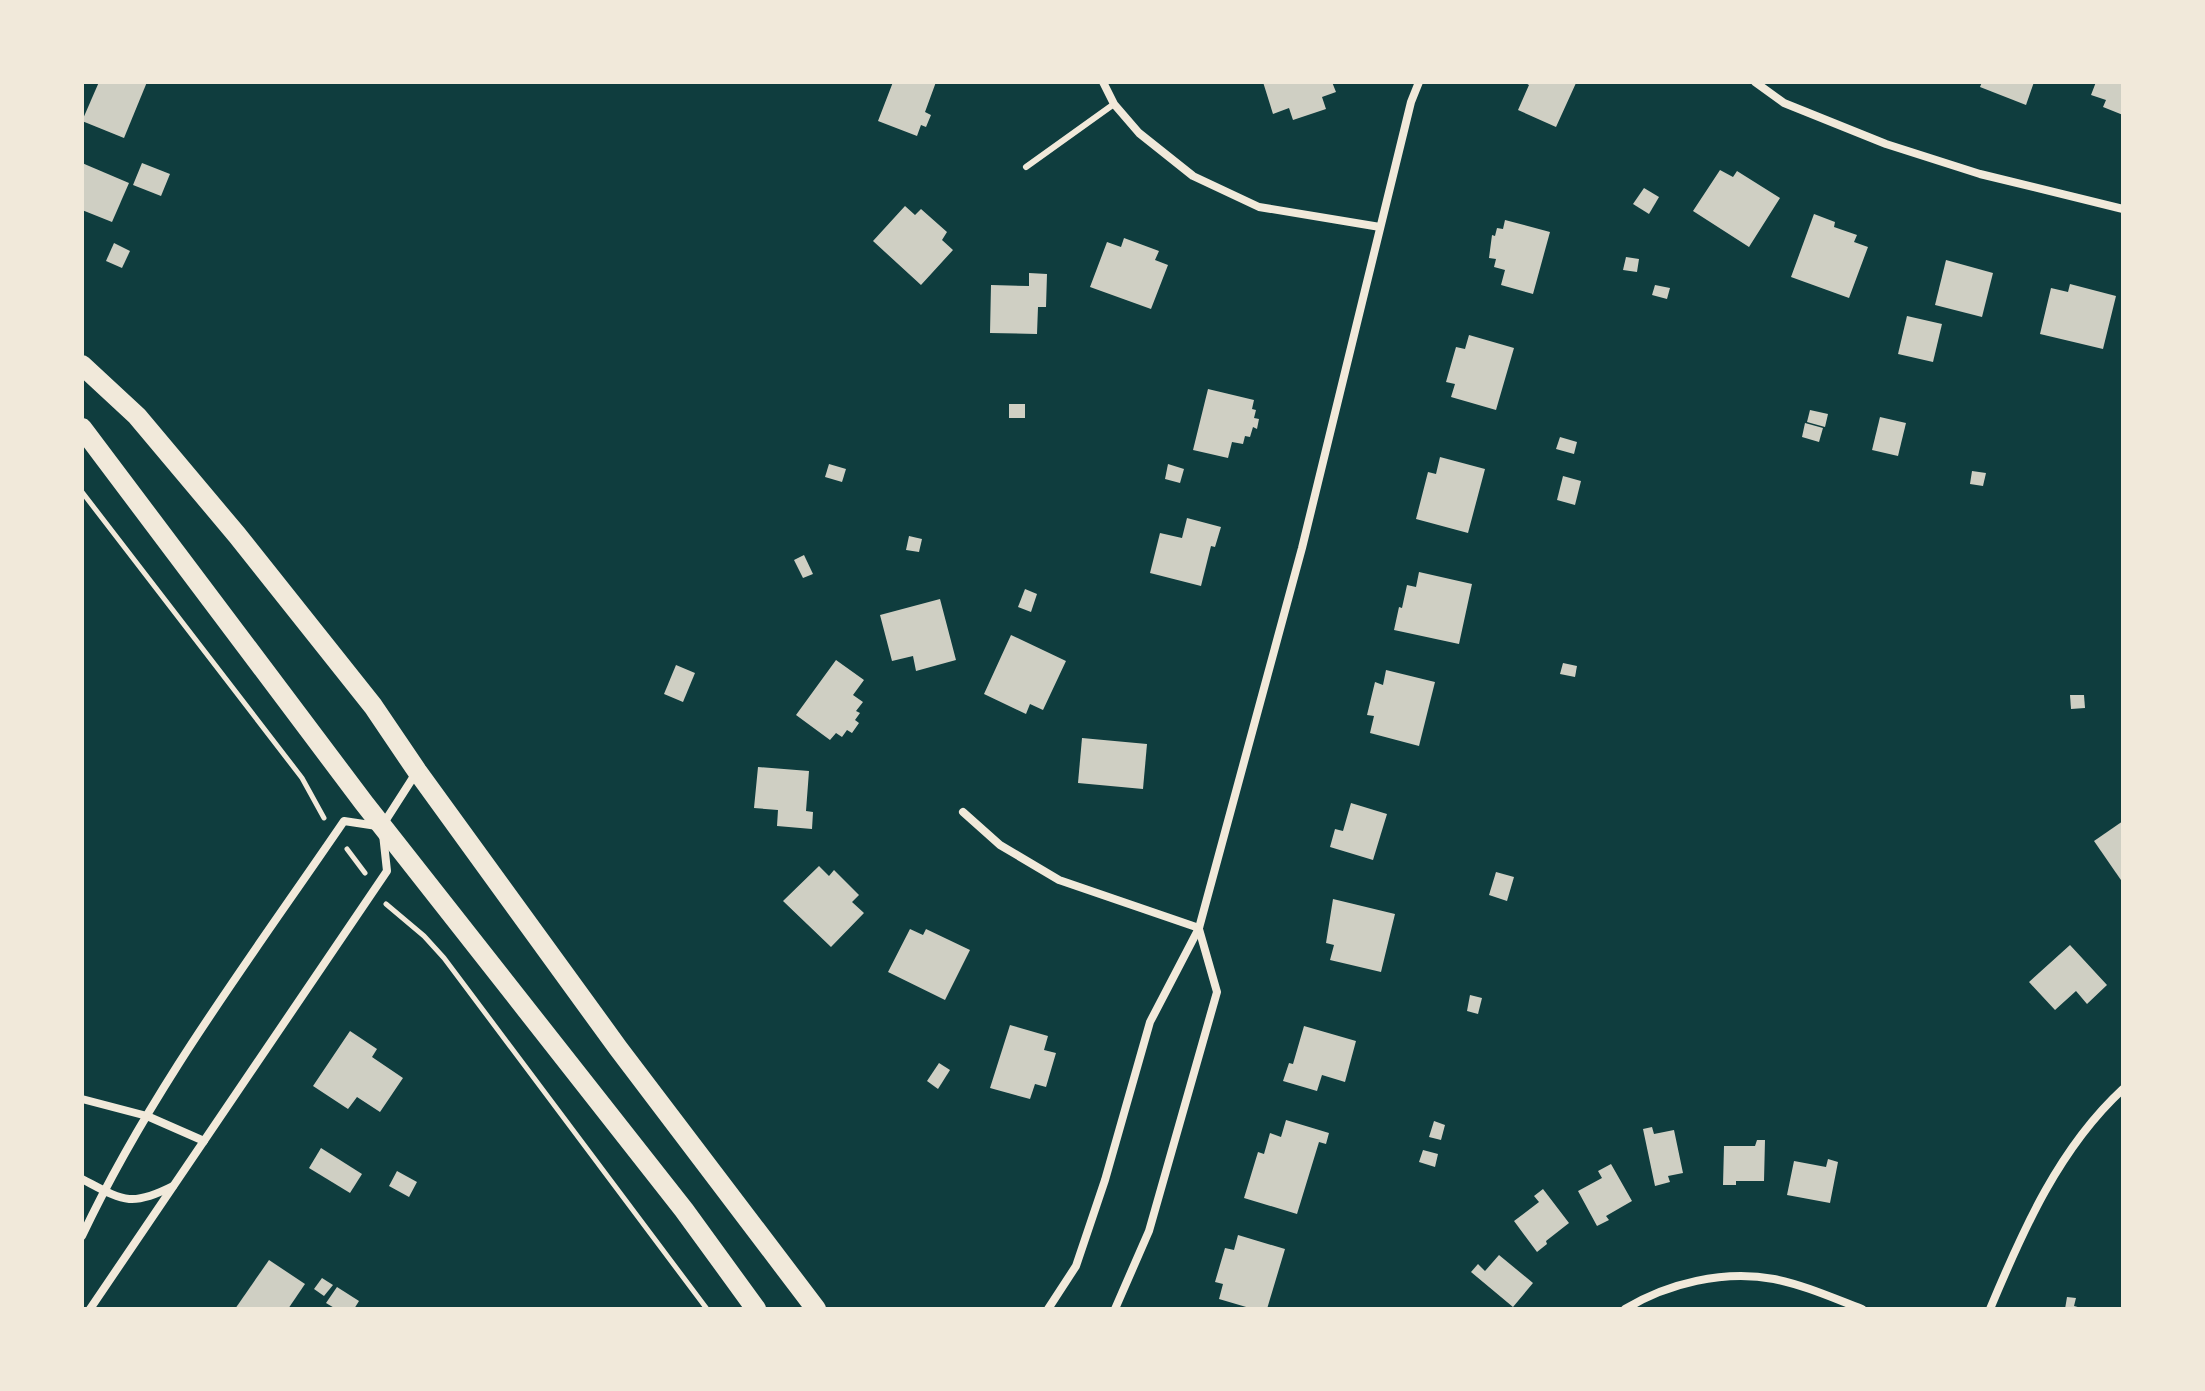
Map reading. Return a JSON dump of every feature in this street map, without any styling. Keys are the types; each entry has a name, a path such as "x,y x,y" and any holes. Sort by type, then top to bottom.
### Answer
{"main road":[{"path":"82,365 137,416 237,535 373,706 618,1048 816,1309"},
{"path":"82,428 382,827 684,1210 756,1309"}],"street":[{"path":"1103,82 1114,104 1139,133 1193,176 1259,207 1380,227"},
{"path":"1048,1309 1076,1266 1105,1180 1150,1022 1199,928 1302,548 1411,102 1419,82"},
{"path":"1755,82 1784,103 1886,144 1980,174 2123,209"},
{"path":"90,1309 387,871 382,827 417,771"},
{"path":"963,812 1000,845 1059,880 1199,928"},
{"path":"82,1236 104,1190 147,1116 234,981 344,821 382,827"},
{"path":"1115,1309 1149,1231 1217,992 1199,928"},
{"path":"1990,1309 2019,1240 2058,1170 2086,1130 2123,1089"},
{"path":"82,1099 147,1116 204,1141"},
{"path":"82,1179 120,1199 146,1200 174,1186"},
{"path":"1625,1309 1647,1295 1672,1287 1704,1279 1741,1277 1785,1282 1862,1309"}],"lane":[{"path":"1026,167 1114,104"}],"path":[{"path":"82,492 302,778 325,820"},
{"path":"348,850 366,873"},
{"path":"388,907 424,936 444,958 707,1309"}],"building":[{"path":"99,82 147,82 124,138 82,121"},
{"path":"893,82 936,82 925,112 931,115 926,127 921,125 917,136 878,121"},
{"path":"1263,82 1332,82 1336,92 1322,97 1326,109 1293,120 1289,108 1273,114"},
{"path":"1524,82 1576,83 1556,127 1518,110 1529,85"},
{"path":"1982,82 2034,82 2026,105 1980,87"},
{"path":"2096,82 2123,82 2123,115 2103,107 2106,100 2091,95"},
{"path":"82,163 129,183 112,222 82,210"},
{"path":"142,163 170,174 161,196 133,185"},
{"path":"1720,170 1733,177 1737,171 1780,198 1749,247 1693,211"},
{"path":"1644,188 1659,197 1649,214 1633,204"},
{"path":"905,206 915,215 921,209 947,232 942,240 953,250 921,285 873,241"},
{"path":"1814,214 1835,222 1834,227 1857,235 1854,242 1868,247 1849,298 1791,277"},
{"path":"1505,220 1550,232 1533,294 1501,285 1505,270 1494,267 1496,259 1489,258 1492,235 1495,236 1497,228 1503,229"},
{"path":"1124,238 1159,251 1155,260 1168,265 1151,309 1090,287 1107,242 1121,247"},
{"path":"114,243 130,251 122,268 106,261"},
{"path":"1626,257 1639,259 1637,272 1623,270"},
{"path":"1946,260 1993,273 1982,317 1935,305"},
{"path":"1029,273 1047,274 1046,307 1038,307 1037,334 990,333 991,285 1029,286"},
{"path":"2070,284 2116,296 2103,349 2040,334 2051,288 2068,292"},
{"path":"1655,285 1670,288 1667,299 1652,295"},
{"path":"1907,316 1942,324 1933,362 1898,354"},
{"path":"1469,335 1514,348 1496,410 1451,397 1455,384 1446,382 1456,347 1465,349"},
{"path":"1208,389 1254,400 1254,418 1259,419 1257,429 1253,427 1250,437 1245,436 1243,444 1232,442 1228,458 1193,450"},
{"path":"1009,404 1025,404 1025,418 1009,418"},
{"path":"1810,410 1828,414 1825,427 1807,422"},
{"path":"1880,417 1906,423 1898,456 1872,450"},
{"path":"1805,423 1823,428 1819,442 1802,437"},
{"path":"1560,437 1577,442 1574,454 1556,449"},
{"path":"1440,457 1485,469 1468,533 1416,519 1428,472 1436,474"},
{"path":"829,464 846,469 842,482 825,477"},
{"path":"1168,464 1184,469 1180,483 1165,479"},
{"path":"1972,471 1986,473 1983,486 1970,484"},
{"path":"1563,476 1581,481 1575,505 1557,500"},
{"path":"1187,518 1221,527 1215,547 1211,546 1201,586 1150,573 1160,533 1182,538"},
{"path":"909,536 922,539 919,552 906,550"},
{"path":"804,555 813,574 803,578 794,560"},
{"path":"1419,572 1472,584 1459,644 1394,630 1407,585 1416,587"},
{"path":"1025,589 1037,594 1031,612 1018,607"},
{"path":"940,599 956,660 916,671 913,656 892,661 880,615"},
{"path":"1011,635 1066,661 1043,710 1030,704 1026,714 984,694"},
{"path":"836,660 864,680 853,695 863,702 856,711 860,713 855,720 859,723 852,733 847,730 842,737 836,733 830,740 796,715"},
{"path":"1563,663 1577,666 1575,677 1560,674"},
{"path":"676,665 695,673 683,702 664,694"},
{"path":"1386,670 1435,682 1419,746 1370,733 1374,716 1367,715 1375,682 1383,685"},
{"path":"2070,695 2084,695 2085,708 2071,709"},
{"path":"1082,738 1147,744 1143,789 1078,783"},
{"path":"758,767 809,771 806,811 813,812 812,829 777,826 778,810 754,808"},
{"path":"1351,803 1387,814 1373,860 1330,847 1335,829 1343,831"},
{"path":"2123,821 2123,883 2094,841"},
{"path":"819,866 829,876 834,870 859,895 852,902 864,913 831,947 783,901"},
{"path":"1496,872 1514,877 1507,901 1489,895"},
{"path":"1333,899 1395,914 1381,972 1330,960 1334,945 1326,943"},
{"path":"910,929 923,935 926,929 970,950 945,1000 888,972"},
{"path":"2070,945 2107,985 2087,1004 2076,991 2055,1010 2029,982"},
{"path":"1470,995 1482,998 1478,1014 1467,1011"},
{"path":"1010,1025 1048,1036 1044,1050 1056,1053 1046,1087 1035,1084 1030,1099 990,1088"},
{"path":"1304,1026 1356,1041 1345,1082 1322,1075 1317,1091 1283,1081 1289,1063 1293,1064"},
{"path":"350,1031 377,1049 372,1057 403,1078 380,1112 357,1097 348,1109 313,1086"},
{"path":"939,1063 950,1070 938,1089 927,1081"},
{"path":"1286,1120 1329,1133 1326,1144 1319,1142 1297,1214 1244,1198 1258,1152 1264,1154 1270,1133 1281,1137"},
{"path":"1434,1121 1445,1125 1441,1140 1429,1137"},
{"path":"1652,1127 1654,1134 1674,1130 1683,1173 1668,1176 1670,1182 1655,1186 1643,1129"},
{"path":"1757,1140 1765,1140 1764,1181 1736,1181 1736,1185 1723,1185 1724,1146 1755,1146"},
{"path":"321,1148 362,1174 350,1193 309,1168"},
{"path":"1423,1150 1438,1154 1435,1167 1419,1162"},
{"path":"1828,1159 1838,1162 1830,1203 1787,1195 1794,1161 1826,1167"},
{"path":"1611,1164 1632,1201 1606,1216 1609,1220 1597,1226 1578,1191 1602,1178 1598,1171"},
{"path":"397,1171 417,1182 409,1197 389,1186"},
{"path":"1543,1189 1569,1223 1537,1252 1514,1221 1539,1202 1534,1196"},
{"path":"1238,1235 1285,1249 1267,1309 1253,1309 1219,1299 1223,1284 1215,1282 1225,1248 1234,1250"},
{"path":"1499,1255 1533,1283 1513,1307 1471,1272 1478,1264 1485,1271"},
{"path":"269,1260 305,1284 288,1309 235,1309"},
{"path":"322,1278 333,1285 324,1296 314,1289"},
{"path":"337,1287 359,1301 354,1309 336,1309 326,1303"},
{"path":"2067,1297 2076,1298 2074,1306 2085,1309 2065,1309"}]}
